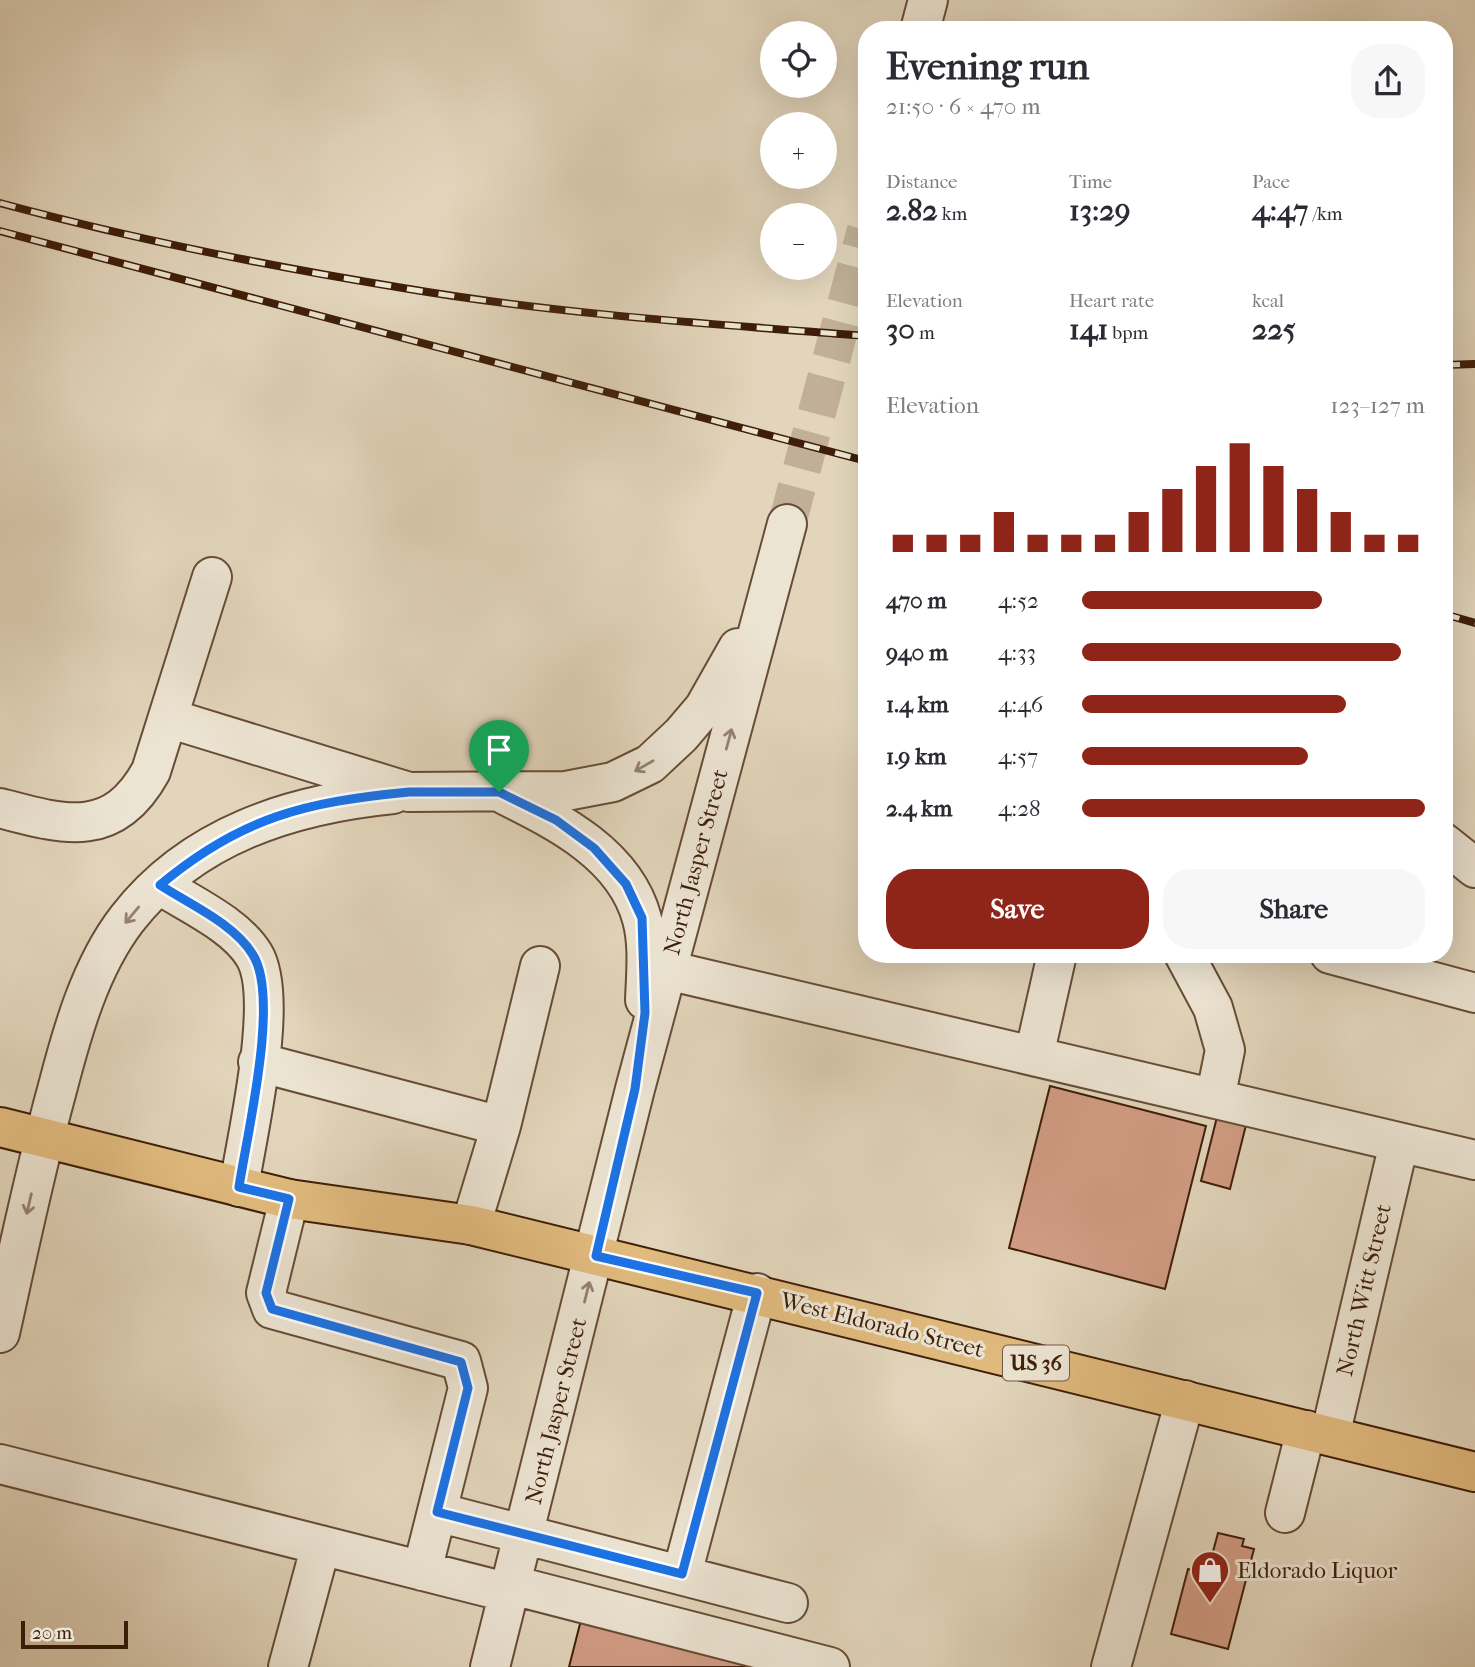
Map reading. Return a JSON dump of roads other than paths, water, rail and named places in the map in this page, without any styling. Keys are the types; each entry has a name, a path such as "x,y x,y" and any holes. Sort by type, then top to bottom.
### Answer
{"main road":[{"name":"West Eldorado Street","path":"0,1127 289,1199 471,1225 757,1293 1475,1472"}],"street":[{"path":"922,21 928,0"},
{"name":"North Jasper Street","path":"409,792 565,791 613,782 650,764 681,736 722,680 760,602 784,535 635,1089 596,1256 490,1667"},
{"path":"0,808 59,823 79,824 116,813 133,798 151,771 212,577"},
{"path":"168,718 409,792"},
{"path":"2,1310 69,1042 93,980 127,919 160,885 195,855 238,830 286,812 337,799 409,792"},
{"path":"499,792 556,820 594,848 626,884 642,918 645,1013 635,1089"},
{"path":"1453,850 1475,868"},
{"path":"160,885 226,928 253,954 261,971 264,997 258,1062 239,1187"},
{"path":"1034,1056 1055,963"},
{"path":"1189,963 1213,1008 1225,1050 1215,1099"},
{"path":"1363,963 1475,993"},
{"path":"471,1225 501,1126 540,966"},
{"path":"667,970 1475,1160"},
{"path":"258,1062 501,1126"},
{"name":"North Witt Street","path":"1285,1513 1318,1433 1399,1143"},
{"path":"289,1199 266,1293 272,1309 461,1362 468,1388 422,1570"},
{"path":"682,1574 757,1293"},
{"path":"1113,1667 1185,1400"},
{"path":"0,1464 422,1570 511,1589 830,1667"},
{"path":"437,1512 525,1532 788,1603"},
{"path":"288,1667 321,1545"}],"tunnel":[{"path":"787,524 858,260"}],"railway":[{"path":"0,203 201,251 461,297 634,317 858,335"},
{"path":"0,231 858,459"},
{"path":"1453,365 1475,364"},
{"path":"1453,617 1475,623"}],"place":[{"name":"Eldorado Liquor","path":"1210,1604"}]}
